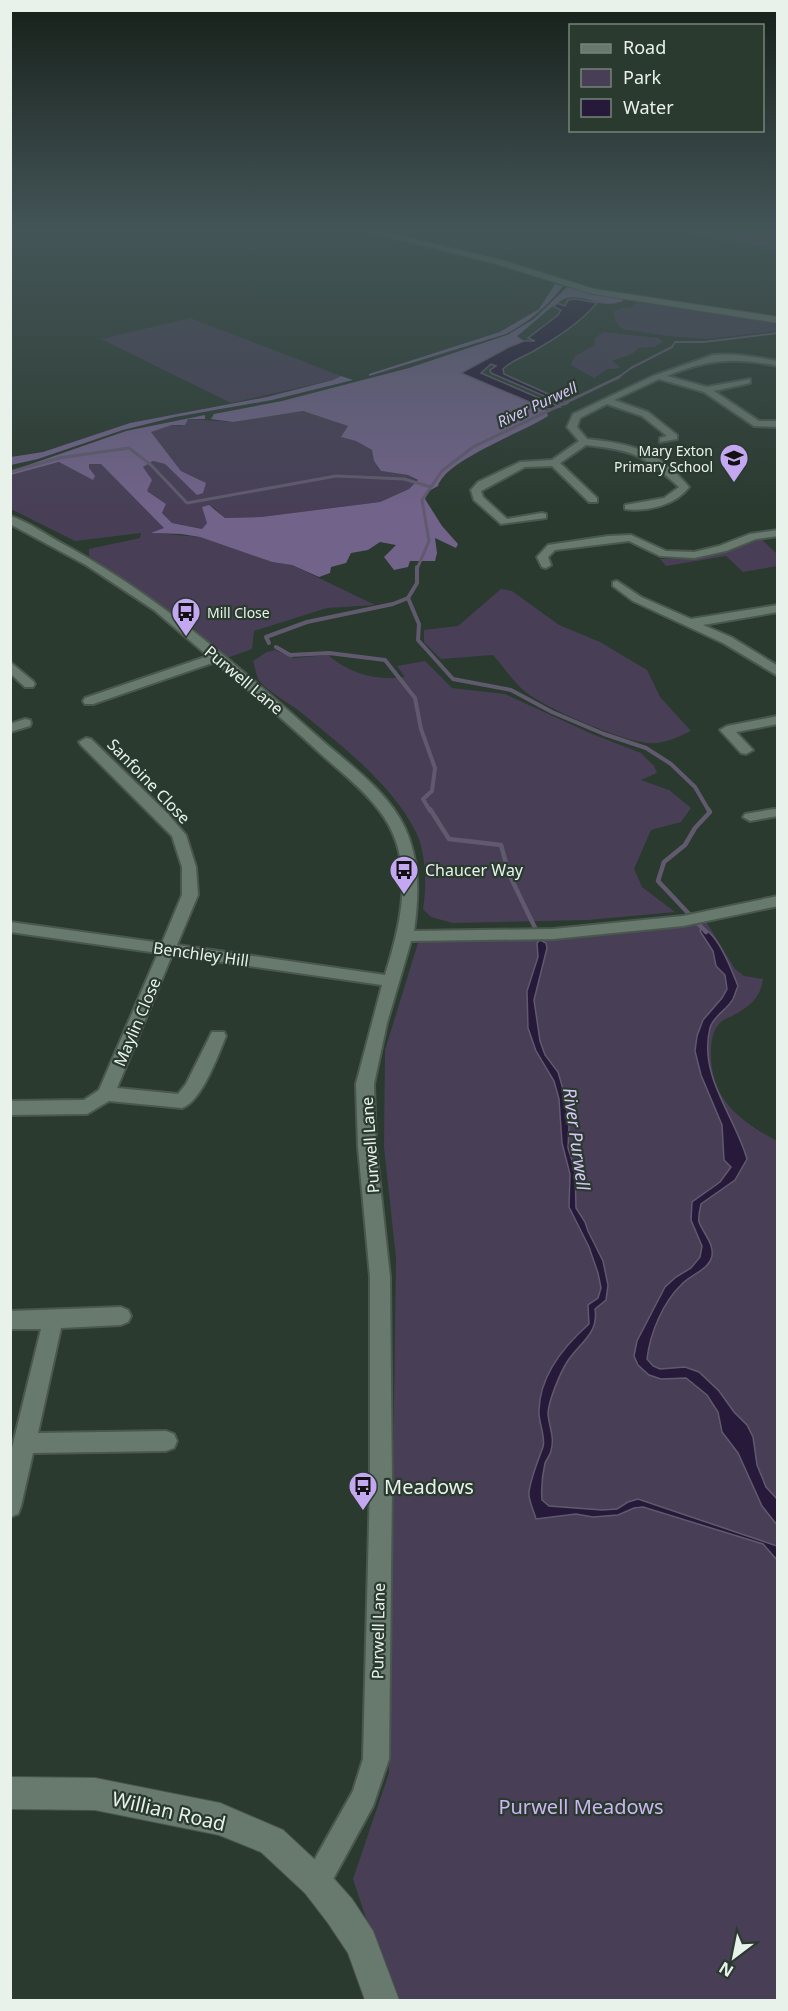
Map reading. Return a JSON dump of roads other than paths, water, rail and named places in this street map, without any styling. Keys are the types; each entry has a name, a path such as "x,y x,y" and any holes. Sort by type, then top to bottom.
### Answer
{"street":[{"path":"629,507 671,500 680,494 684,487 656,461 624,446 584,441 572,428 576,416 705,359 733,357 777,364"},
{"path":"661,377 707,390 757,424 777,424"},
{"path":"707,390 747,381"},
{"path":"607,401 645,414 674,437 663,440"},
{"path":"505,522 478,498 476,490 482,484 523,464 554,463 584,441"},
{"path":"554,463 570,476 593,501"},
{"path":"489,524 542,516"},
{"name":"Purwell Lane","path":"10,519 90,563 158,608 217,657 335,758 385,808 397,827 406,851 410,906 405,936 378,1023 365,1084 367,1147 380,1277 381,1485 376,1759 364,1797 316,1882"},
{"path":"546,565 542,557 552,548 582,542 632,538 664,554 694,555 722,549 754,536 777,533"},
{"path":"617,584 637,599 743,649 777,672"},
{"path":"691,623 777,608"},
{"path":"89,700 217,657"},
{"path":"10,666 29,684"},
{"path":"746,750 727,730 777,720"},
{"path":"10,728 25,723"},
{"name":"Sanfoine Close","path":"86,742 179,835 189,867 190,895 168,950"},
{"path":"750,817 776,815"},
{"path":"405,936 553,934 683,921 777,901"},
{"name":"Benchley Hill","path":"10,927 391,981"},
{"name":"Maylin Close","path":"106,1094 168,950"},
{"path":"10,1108 87,1107 106,1094 182,1101 193,1088 218,1036"},
{"path":"10,1320 121,1316"},
{"path":"10,1506 53,1320"},
{"path":"26,1443 166,1441"},
{"name":"Willian Road","path":"10,1793 95,1794 220,1819 272,1841 316,1882 340,1911 361,1943 382,2001"}],"water":[{"path":"548,323 577,323 503,369 504,374 568,403 565,405 491,373 490,370 496,366 491,364 481,373 560,407 550,409 539,406 461,373 509,347 524,341 535,341 528,338"},
{"path":"702,928 714,937 719,945 738,986 730,1003 717,1016 710,1028 708,1046 713,1079 747,1159 735,1180 701,1204 699,1222 710,1242 712,1256 707,1265 675,1291 663,1309 654,1329 647,1359 653,1366 660,1369 685,1367 699,1372 719,1391 747,1425 753,1437 757,1465 766,1487 777,1499 777,1525 762,1506 738,1453 722,1432 718,1412 707,1395 686,1378 661,1379 649,1375 638,1365 634,1356 637,1341 665,1287 691,1268 700,1257 702,1246 691,1220 692,1202 720,1182 731,1167 724,1160 722,1125 701,1075 695,1051 697,1036 703,1020 727,989 725,975 716,966 713,951 700,931"},
{"path":"540,940 546,943 547,948 534,1000 540,1041 545,1055 558,1072 565,1096 569,1127 568,1148 575,1170 576,1208 603,1261 608,1285 606,1300 595,1309 591,1332 567,1362 552,1395 548,1414 552,1446 544,1468 542,1500 549,1506 602,1510 617,1509 638,1499 777,1546 777,1560 763,1544 643,1507 618,1515 593,1517 576,1514 536,1519 529,1492 544,1443 539,1410 540,1397 555,1362 589,1324 588,1305 598,1298 601,1288 589,1247 569,1207 570,1174 562,1143 559,1099 554,1081 536,1051 528,1028 527,991 538,957 537,943"}],"waterway":[{"name":"River Purwell","path":"618,377 631,368 672,347 675,342 704,342 778,333"},
{"name":"River Purwell","path":"431,487 442,471 473,447 618,377"},
{"path":"10,472 59,458 129,448 151,465 187,503 336,476 404,479 431,487"},
{"name":"River Purwell","path":"417,569 429,541 422,500 431,487"},
{"name":"River Purwell","path":"408,598 417,583 417,569"},
{"name":"River Purwell","path":"269,643 266,637 307,622 393,604 408,598"},
{"name":"River Purwell","path":"408,598 419,624 418,640 453,679 511,690 552,712 604,734 646,748 671,764 695,787 709,811"},
{"name":"River Purwell","path":"276,647 290,655 329,653 385,660 415,698 421,729 435,768 432,791 423,799 430,811"},
{"name":"River Purwell","path":"430,809 449,839 501,845 509,874 538,934"},
{"name":"River Purwell","path":"706,932 658,881 664,862 685,845 695,828 710,812 708,809"}],"place":[{"name":"Mary Exton Primary School","path":"734,484"},
{"name":"Mill Close","path":"186,638"},
{"name":"Chaucer Way","path":"404,896"},
{"name":"Meadows","path":"363,1512"}],"park label":[{"name":"Purwell Meadows","path":"581,1806"}]}
